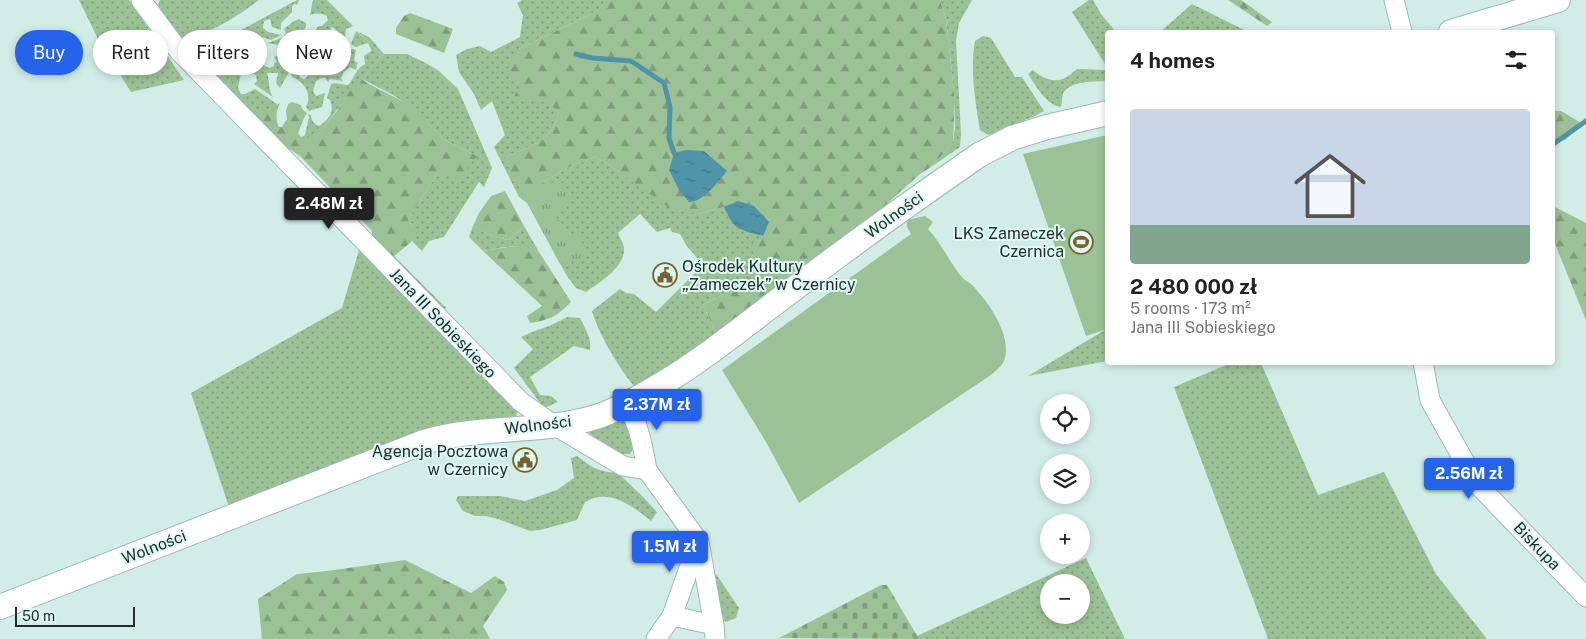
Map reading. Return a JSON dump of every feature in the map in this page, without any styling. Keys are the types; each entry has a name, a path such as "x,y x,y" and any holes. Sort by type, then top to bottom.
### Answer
{"street":[{"path":"1394,0 1402,30"},
{"path":"1458,30 1558,0"},
{"name":"Jana III Sobieskiego","path":"145,2 179,51 521,402 554,425 623,466 646,470"},
{"name":"Wolności","path":"0,607 424,442 457,434 554,425 595,417 628,404 674,378 703,358 795,288 979,155 1012,138 1105,114"},
{"name":"Biskupa","path":"1424,365 1430,400 1477,484 1586,597"},
{"path":"628,404 636,420 643,445 646,470 699,542 715,632"},
{"path":"656,639 672,616 699,542"},
{"path":"672,616 715,632"}],"green space":[{"path":"79,0 129,0 150,30 94,30"},
{"path":"160,0 259,0 230,20 210,30 178,30 177,37 156,8"},
{"path":"299,0 297,5 294,4 292,7 292,12 281,23 281,30 272,27 270,19 264,21 263,28 266,30 241,30"},
{"path":"313,0 327,0 353,26 346,30 336,30 331,27 330,30 316,30 328,20 327,16 323,14 310,15"},
{"path":"522,0 606,0 597,11 519,49 533,99 548,103 559,112 551,131 545,137 531,146 504,158 543,182 569,167 595,157 650,193 699,214 724,207 742,230 763,236 753,254 748,281 703,305 716,333 677,360 634,386 610,351 592,311 620,289 626,293 634,294 656,312 703,265 686,245 680,234 672,232 670,228 657,232 640,214 618,233 624,246 623,255 621,261 604,279 586,292 576,288 567,276 527,203 519,197 494,147 505,135 492,101 481,110 474,94 459,72 456,55 467,49 480,46 491,52 520,37 523,15 517,3"},
{"path":"606,0 940,0 946,19 955,101 953,143 931,167 920,174 870,219 822,256 776,286 716,333 703,305 748,281 753,253 763,236 738,228 731,221 724,207 699,214 668,207 608,164 595,157 569,167 543,182 527,202 504,158 531,146 545,137 551,131 559,112 537,100 512,101 519,87 508,68 519,49 597,11"},
{"path":"940,0 972,0 959,23 956,41 960,147 931,167 953,143 955,127 955,101 946,19"},
{"path":"1089,0 1093,0 1101,14 1114,30 1105,30 1105,64 1072,12"},
{"path":"1228,0 1241,0 1272,22 1267,26"},
{"path":"1192,4 1244,30 1162,30"},
{"path":"410,13 453,29 444,53 396,34 396,28 404,16"},
{"path":"299,19 306,23 306,27 304,30 284,30"},
{"path":"267,31 277,34 277,37 271,40 267,39"},
{"path":"356,31 381,55 354,87 312,143 305,135 308,114 311,115 313,122 319,126 326,121 332,108 330,100 327,98 331,84 348,85 359,69 365,64 364,56 371,51 368,43 356,47 351,44"},
{"path":"358,32 369,37 384,54 362,79 408,104 421,113 429,125 446,141 477,156 459,179 438,173 408,219 413,228 415,239 394,256 446,308 439,314 372,243 372,231 300,156 270,136 257,122 259,111 280,103 277,118 279,127 282,127 287,119 286,111 288,104 292,102 301,105 302,109 307,113 298,133 301,137 305,135 312,142 336,112 354,85 381,55"},
{"path":"983,36 991,38 1015,77 1022,77 1044,111 988,135 980,130 973,74 975,41"},
{"path":"277,40 277,45 267,43"},
{"path":"352,49 356,50 354,60 357,63 360,61 357,64 356,70 351,68"},
{"path":"384,54 407,54 424,62 439,71 458,89 492,168 484,187 479,182 444,237 429,241 422,251 413,242 413,228 408,219 438,173 477,156 446,141 429,125 420,113 393,95 362,79"},
{"path":"168,57 178,71 178,75 181,75 184,80 131,92 120,75 168,75"},
{"path":"277,62 277,73 267,73 267,67 274,66 274,63"},
{"path":"1077,69 1105,70 1105,81 1084,82 1067,89 1063,93 1061,107 1046,99 1028,74 1033,70 1047,79 1059,80 1067,77"},
{"path":"267,73 273,97 254,84 257,81 256,75 267,75"},
{"path":"213,75 241,75 238,88 241,94 255,89 277,104 257,122"},
{"path":"278,75 287,75 280,88 276,83"},
{"path":"291,75 299,75 304,79 308,76 342,75 341,78 343,81 330,79 328,82 325,78 322,78 316,81 313,91 316,96 325,93 322,107 309,111 306,107 308,93 304,85"},
{"path":"1555,111 1561,111 1583,124 1565,140 1555,142"},
{"name":"LKS Zameczek Czernica","path":"1105,135 1105,330 1086,336 1023,154"},
{"path":"559,178 574,199 555,215 569,236 577,235 590,255 560,264 527,202"},
{"path":"505,191 524,226 509,240 494,237 473,226 479,213 491,196"},
{"path":"1555,207 1586,223 1586,320 1555,244"},
{"path":"925,216 933,222 928,229 962,277 979,293 998,321 1005,341 1004,361 991,375 799,503 766,442 722,370 911,234 907,227 907,220"},
{"path":"473,226 494,237 509,240 524,226 539,252 524,247 505,247 483,251 469,237"},
{"path":"525,246 539,252 571,302 553,317 530,323 527,316 542,306 483,251"},
{"path":"360,247 518,411 516,416 511,421 229,507 191,393 342,308"},
{"path":"567,317 580,318 589,338 590,350 574,346 530,377 540,395 551,396 558,402 544,408 514,368 533,349 521,337"},
{"path":"1105,330 1105,361 1028,376"},
{"path":"1226,365 1262,365 1318,495 1384,472 1436,574 1487,639 1268,639 1174,387"},
{"path":"619,417 626,421 634,448 630,454 619,453 606,448 591,436 588,431"},
{"path":"577,456 596,468 618,473 657,512 651,521 621,501 603,497 585,502 577,520 530,531 498,519 475,516 463,511 456,500 458,496 500,496 525,501 557,490 574,478 571,458"},
{"path":"405,560 471,593 495,576 504,582 507,590 483,626 490,639 262,639 258,599 297,574"},
{"path":"1073,564 1089,564 1125,639 919,639 917,636 1040,579 1040,624 1090,624 1090,574 1051,574"},
{"path":"716,574 739,608 736,618 726,622 721,619 710,578"},
{"path":"881,585 887,585 919,639 779,638"}],"water":[{"path":"686,150 704,151 727,171 705,195 700,199 689,202 679,190 669,170 674,153"},
{"path":"738,201 754,206 769,222 763,236 738,228 731,221 724,207"}],"waterway":[{"path":"576,54 592,58 631,61 664,83 670,107 669,138 674,153"},
{"path":"1555,143 1586,121"}],"place":[{"name":"LKS Zameczek Czernica","path":"1081,242"},
{"name":"Ośrodek Kultury „Zameczek” w Czernicy","path":"665,275"},
{"name":"Agencja Pocztowa w Czernicy","path":"525,460"}]}
